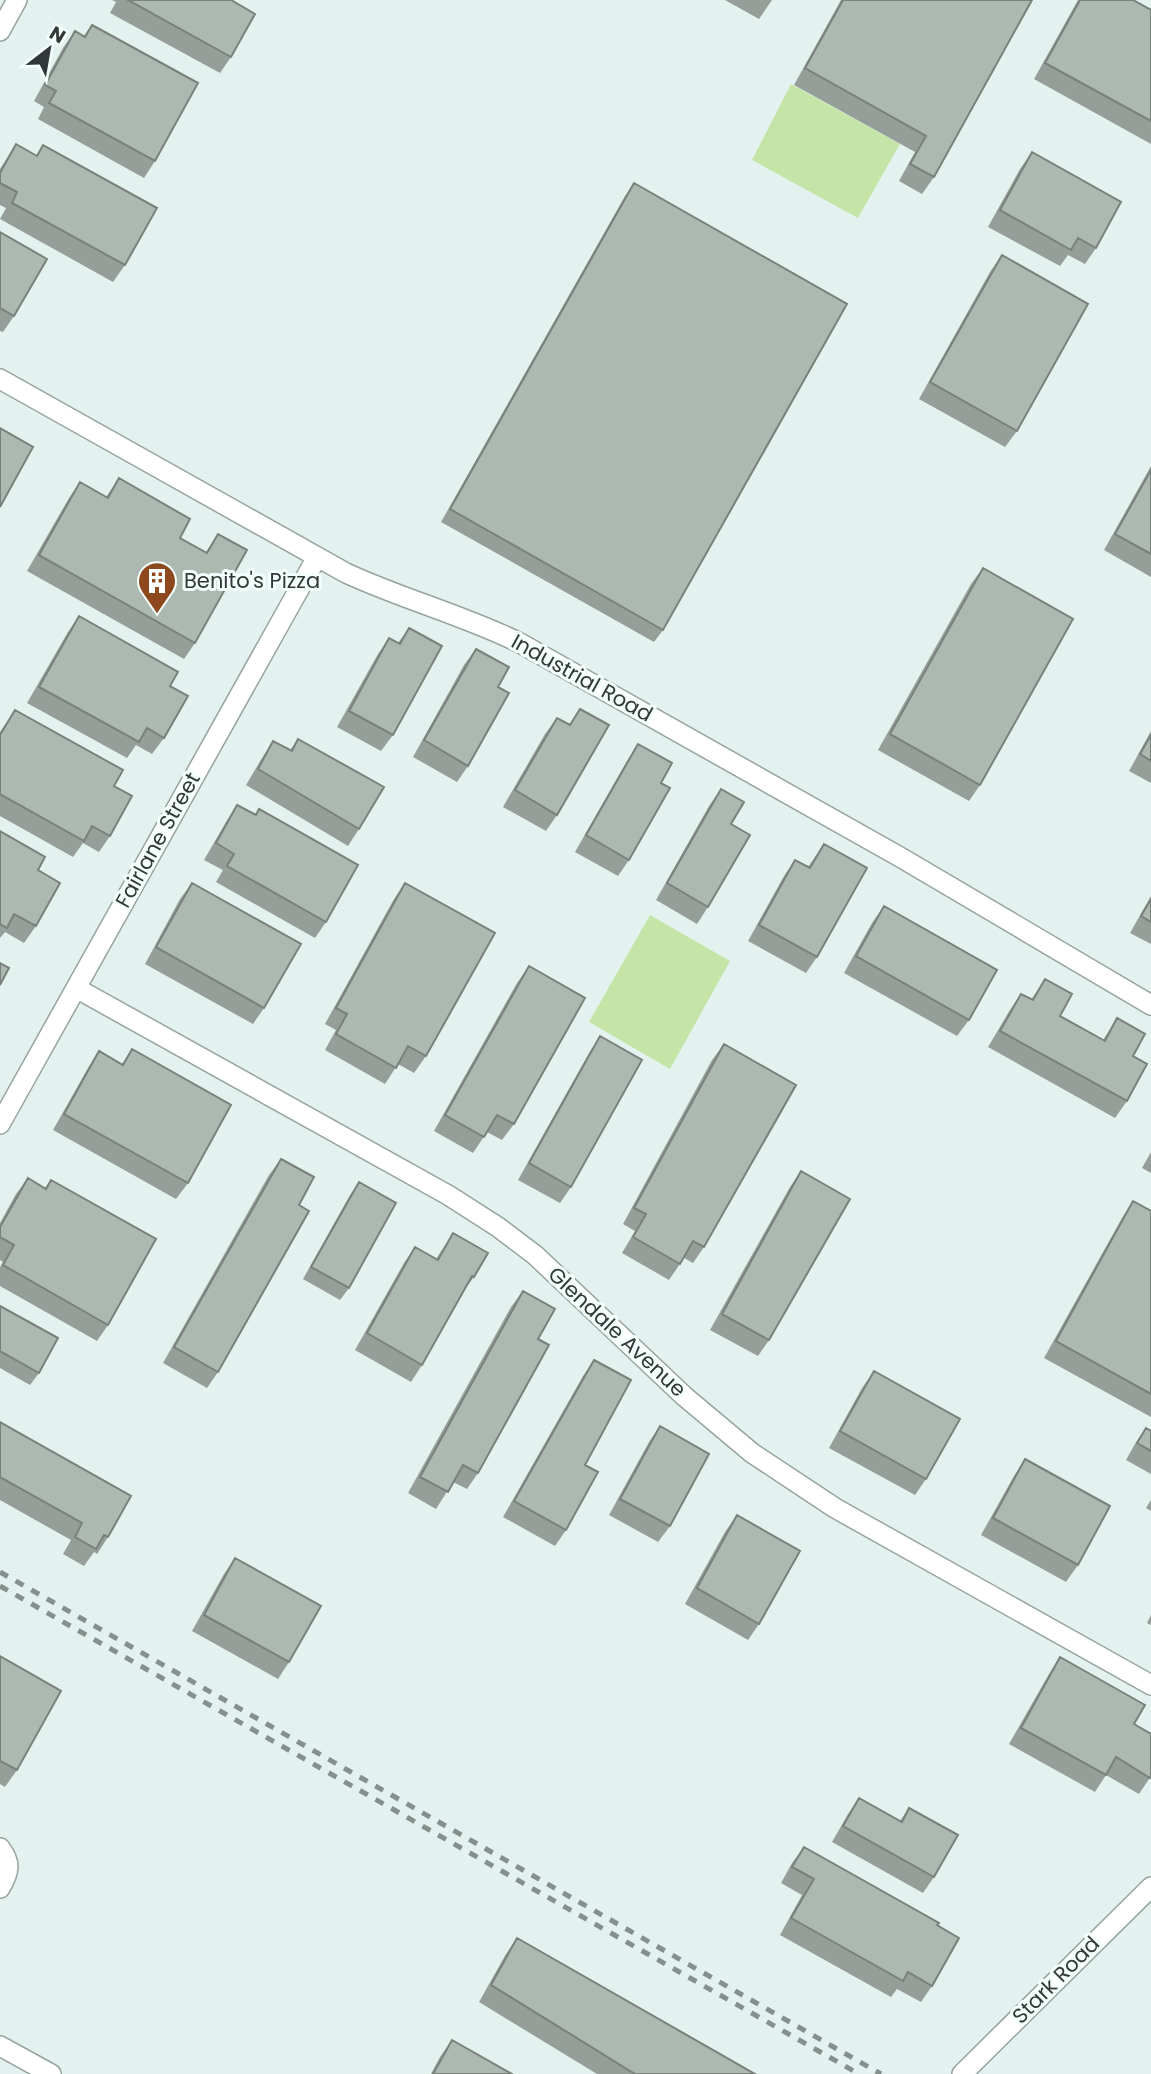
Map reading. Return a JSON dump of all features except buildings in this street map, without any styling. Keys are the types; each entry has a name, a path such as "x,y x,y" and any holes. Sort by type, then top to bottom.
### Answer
{"street":[{"path":"0,31 17,0"},
{"name":"Industrial Road","path":"0,379 364,581 461,616 520,643 900,857 1151,1006"},
{"name":"Fairlane Street","path":"0,1125 317,556"},
{"name":"Glendale Avenue","path":"76,988 448,1195 498,1227 565,1281 694,1404 752,1453 835,1508 1151,1685"},
{"path":"0,1848 7,1856 9,1872 0,1888"},
{"name":"Stark Road","path":"962,2074 1151,1886"},
{"path":"0,2046 51,2074"}],"green space":[{"path":"791,84 900,144 858,218 752,160"},
{"path":"650,915 730,961 670,1069 589,1022"}],"railway":[{"path":"0,1572 881,2074"},
{"path":"0,1586 859,2074"}],"place":[{"name":"Benito's Pizza","path":"157,615"}]}
